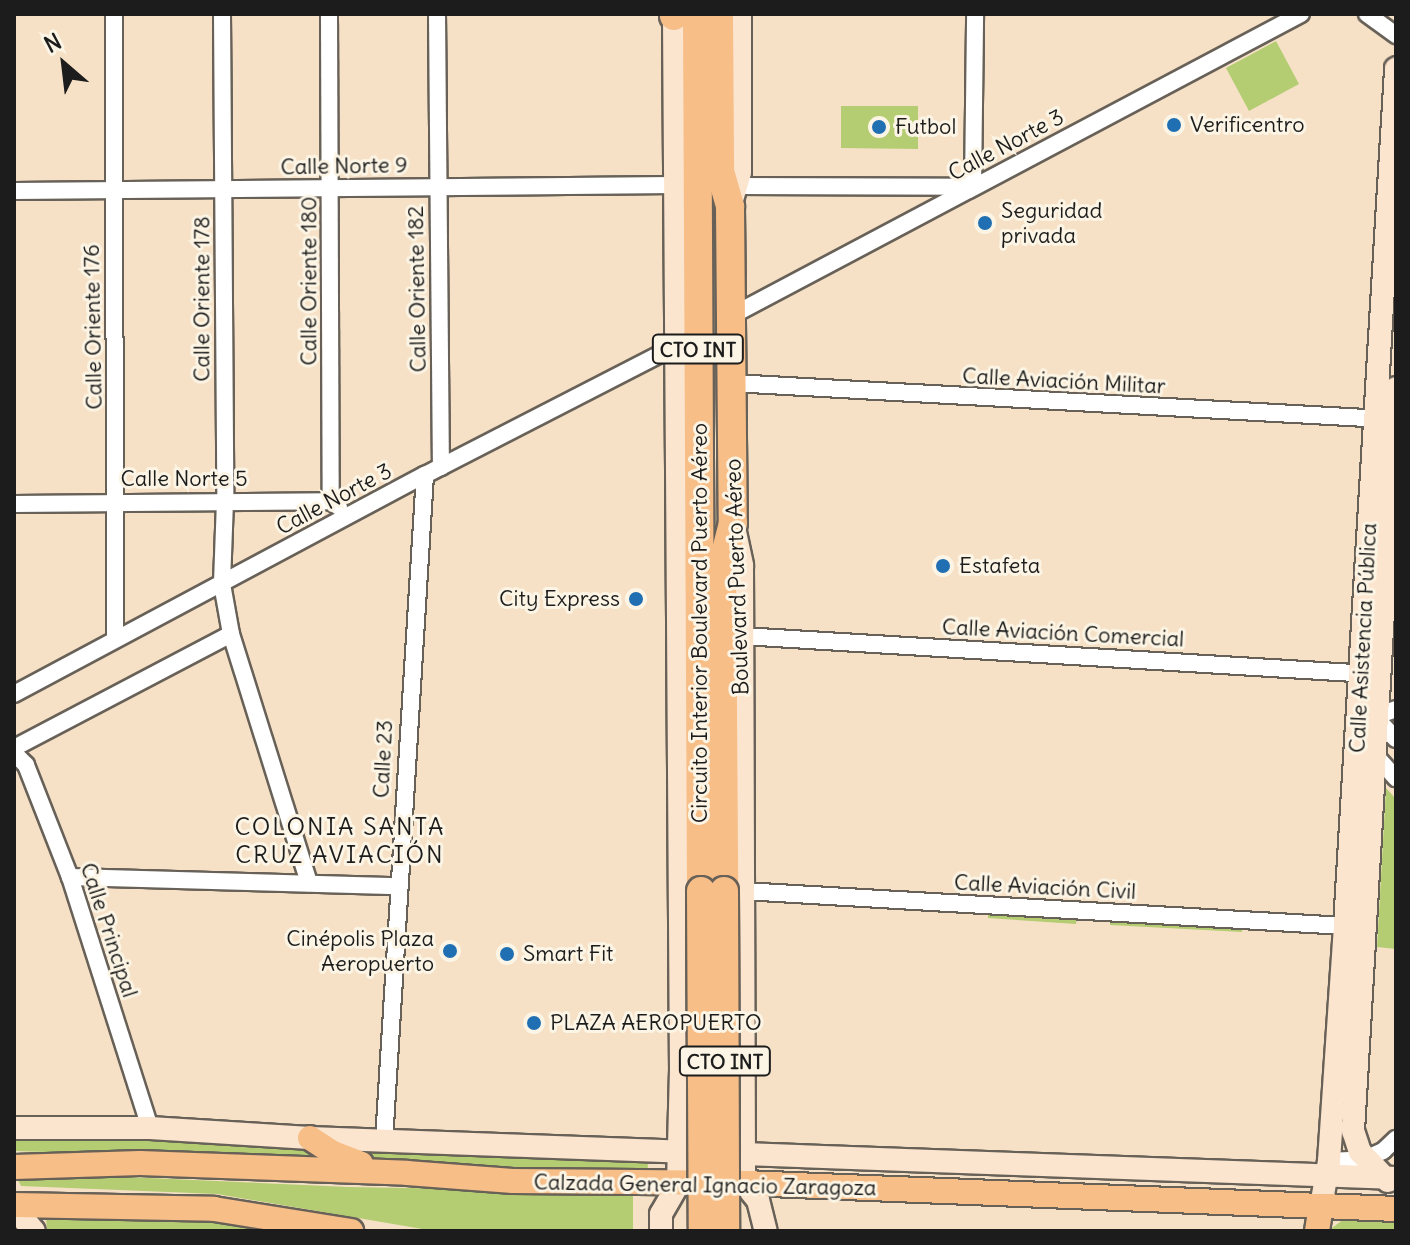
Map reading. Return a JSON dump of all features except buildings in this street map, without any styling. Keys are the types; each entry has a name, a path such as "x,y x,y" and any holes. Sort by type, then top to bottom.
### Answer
{"highway":[{"name":"Circuito Interior Boulevard Puerto Aéreo","path":"680,14 699,477 723,891 703,1231"},
{"name":"CTO INT","path":"719,14 720,171 733,196"},
{"name":"Boulevard Puerto Aéreo","path":"733,196 733,523"},
{"path":"677,443 699,477"},
{"name":"Circuito Interior Boulevard Puerto Aéreo","path":"725,1231 722,566 733,523"}],"main road":[{"name":"CTO INT","path":"661,1231 661,1214 678,1184 681,1072 675,185 680,14"},
{"name":"Boulevard Puerto Aéreo","path":"733,196 740,172 740,14"},
{"name":"Calle Asistencia Pública","path":"1321,1206 1328,1169 1345,926 1371,674 1384,419 1391,390 1396,69"},
{"name":"Boulevard Puerto Aéreo","path":"733,523 742,566 742,636 723,891 743,1069 744,1183 758,1200 766,1231"},
{"name":"Calle Asistencia Pública","path":"1371,674 1384,715 1376,756 1353,1131 1365,1159 1392,1181"},
{"path":"681,1072 692,1082 708,1085 723,1083 743,1069"},
{"name":"Calzada General Ignacio Zaragoza","path":"14,1128 150,1128 310,1138 679,1152 1328,1169 1392,1181"},
{"path":"310,1138 333,1153 359,1163 407,1173"},
{"name":"Calzada General Ignacio Zaragoza","path":"14,1167 140,1163 407,1173 513,1181 744,1183 1396,1209"},
{"path":"1317,1231 1321,1206"},
{"path":"14,1207 34,1231"},
{"path":"14,1207 214,1209 351,1231"}],"street":[{"name":"Calle Oriente 176","path":"114,14 115,639"},
{"name":"Calle Oriente 178","path":"222,14 225,501 222,584 231,634 309,883"},
{"name":"Calle Oriente 180","path":"329,14 331,501"},
{"name":"Calle Oriente 182","path":"437,14 441,467"},
{"path":"733,196 973,187 975,14"},
{"name":"Calle Norte 3","path":"731,316 1301,14"},
{"path":"1367,14 1396,35"},
{"name":"Calle Norte 9","path":"14,191 675,185"},
{"name":"Calle Norte 3","path":"14,694 425,475 676,346"},
{"name":"Calle Aviación Militar","path":"732,383 1384,419"},
{"name":"Calle 23","path":"384,1141 425,475"},
{"path":"331,501 349,515"},
{"name":"Calle Norte 5","path":"14,504 331,501"},
{"path":"14,750 231,634"},
{"name":"Calle Aviación Comercial","path":"742,636 1371,674"},
{"name":"Calle Asistencia Pública","path":"1384,715 1396,739"},
{"name":"Calle Principal","path":"14,750 26,765 70,877 150,1128"},
{"name":"Calle Asistencia Pública","path":"1376,756 1396,778"},
{"path":"70,877 399,886"},
{"name":"Calle Aviación Civil","path":"723,891 1345,926"},
{"path":"1328,1169 1365,1159 1383,1151 1396,1139"}],"green space":[{"path":"1276,41 1299,84 1249,111 1226,68"},
{"name":"Futbol","path":"841,106 918,106 918,149 841,148"},
{"path":"1386,788 1396,799 1396,949 1377,947"},
{"path":"988,914 1077,918 1076,924 988,918"},
{"path":"1110,919 1242,926 1242,932 1110,925"},
{"path":"14,1136 292,1138 343,1161 14,1151"},
{"path":"351,1148 648,1163 647,1178 401,1167 351,1152"},
{"path":"14,1172 348,1187 633,1192 633,1231 434,1231 217,1194 21,1186"},
{"path":"46,1216 203,1216 279,1231 47,1231"},
{"path":"1348,1216 1396,1218 1396,1231 1328,1231"}],"place":[{"name":"Verificentro","path":"1174,125"},
{"name":"Futbol","path":"879,127"},
{"name":"Seguridad privada","path":"985,223"},
{"name":"Estafeta","path":"943,566"},
{"name":"City Express","path":"636,599"},
{"name":"Cinépolis Plaza Aeropuerto","path":"450,951"},
{"name":"Smart Fit","path":"507,954"},
{"name":"PLAZA AEROPUERTO","path":"534,1023"}],"district":[{"name":"COLONIA SANTA CRUZ AVIACIÓN","path":"340,841"}]}
